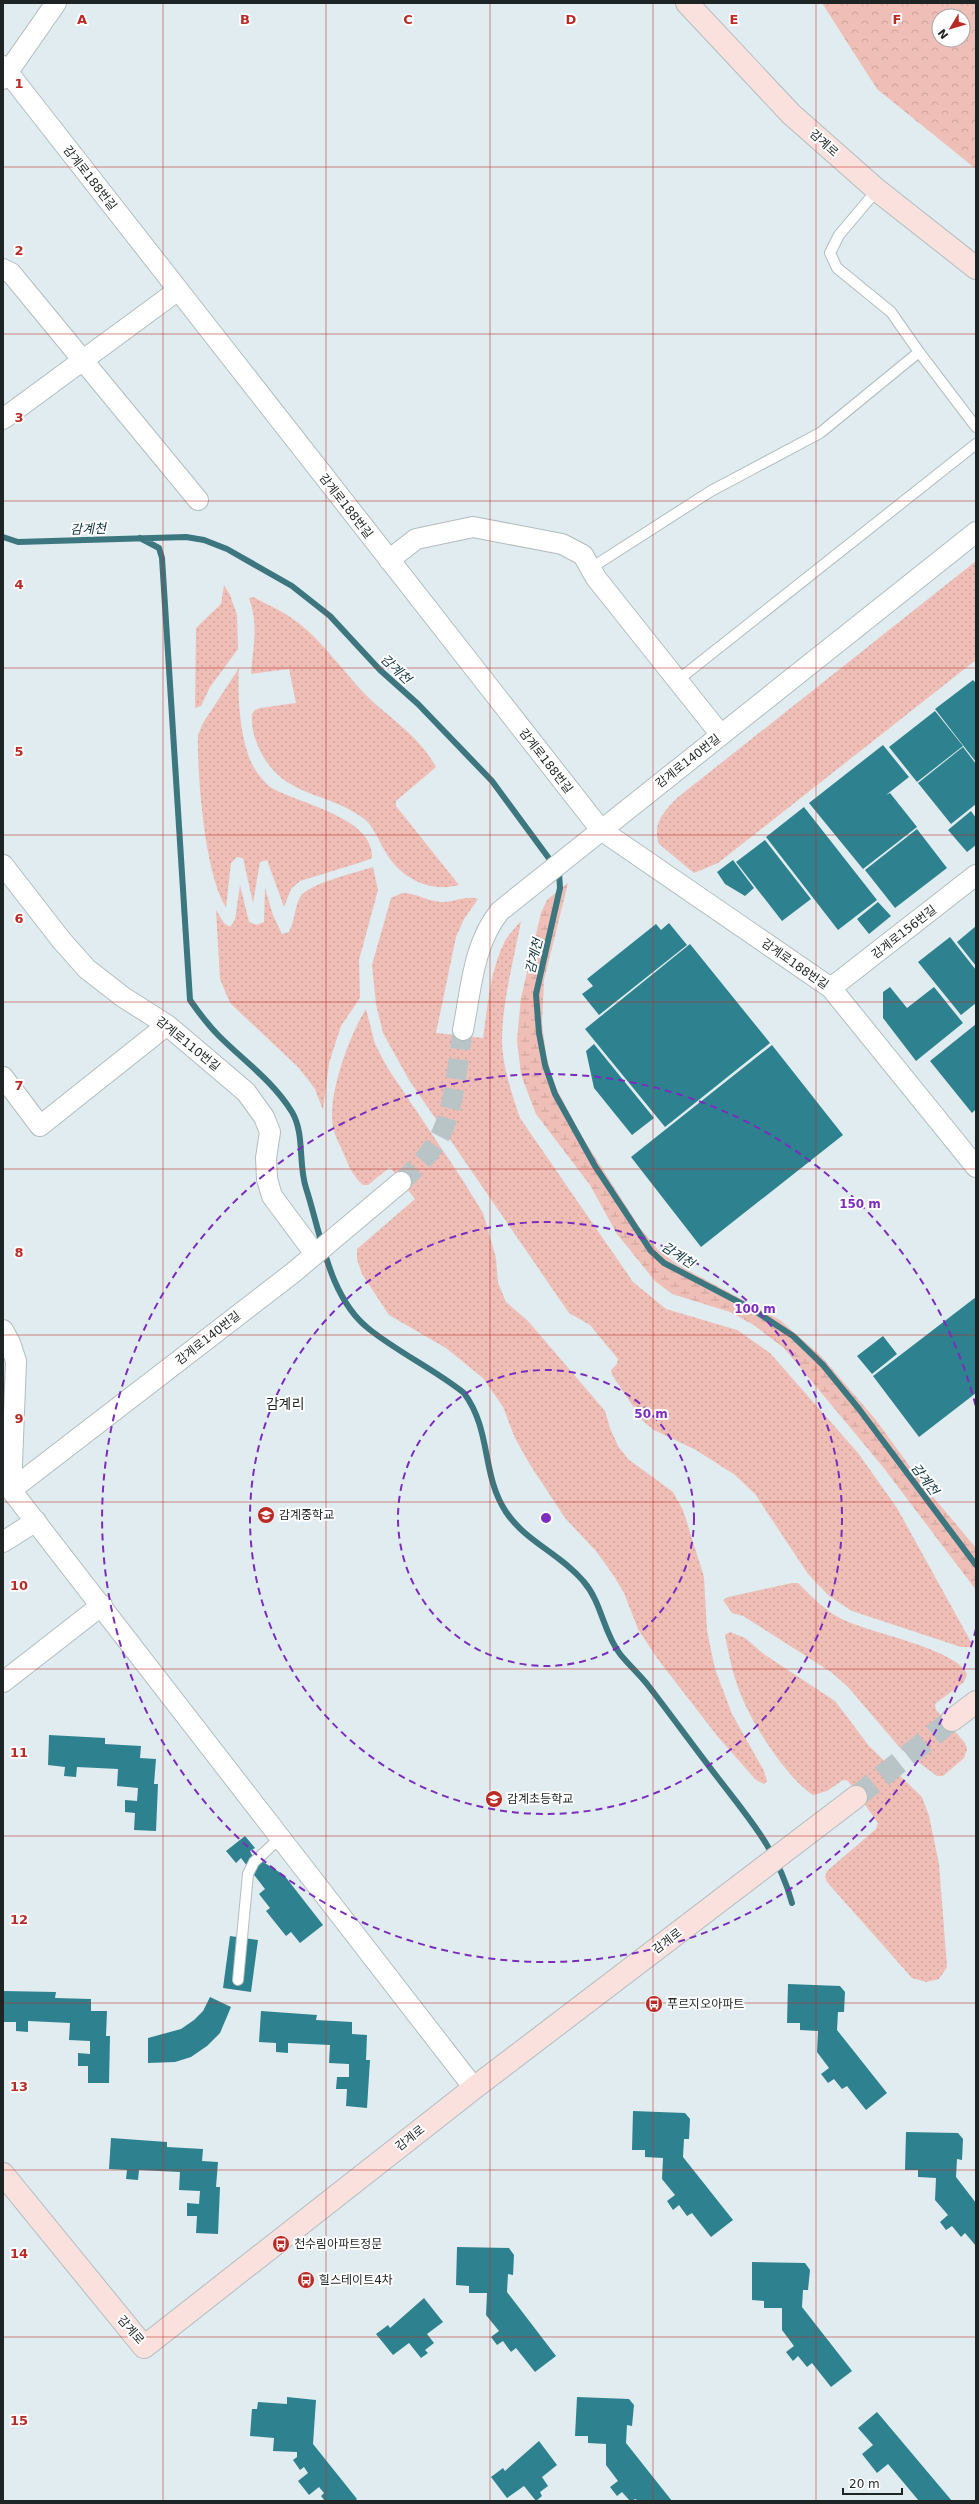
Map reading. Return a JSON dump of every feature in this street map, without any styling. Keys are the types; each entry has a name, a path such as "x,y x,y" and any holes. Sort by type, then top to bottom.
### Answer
{"main road":[{"name":"감계로","path":"687,3 792,114 877,190 976,268"},
{"path":"952,1720 976,1702"},
{"name":"감계로","path":"3,2174 144,2347 474,2088 856,1797"}],"street":[{"path":"5,72 56,3"},
{"name":"감계로188번길","path":"5,72 601,830 831,988 976,1167"},
{"path":"3,269 11,273 198,500"},
{"path":"3,419 82,359 177,291"},
{"path":"389,560 416,539 473,527 562,544 583,555 591,568 721,735"},
{"name":"감계로140번길","path":"463,1030 481,944 489,924 511,900 976,532"},
{"name":"감계로110번길","path":"3,865 62,941 87,969 123,997 167,1025 246,1092 264,1117 270,1132 266,1158 267,1179 272,1196 314,1254"},
{"name":"감계로156번길","path":"831,988 976,875"},
{"path":"3,1077 40,1126 167,1025"},
{"name":"감계로140번길","path":"11,1490 294,1272 401,1182"},
{"path":"3,1330 10,1343 16,1361 11,1490 474,2088"},
{"path":"3,1542 36,1521"},
{"path":"3,1682 102,1606"}],"lane":[{"path":"877,190 839,235 830,253 837,268 891,312 918,352 976,426"},
{"path":"591,568 711,491 820,433 918,352"},
{"path":"678,680 976,444"},
{"path":"238,1980 248,1874 254,1862 280,1837"}],"green space":[{"path":"822,3 976,3 976,169 877,89"},
{"path":"976,561 976,660 718,863 694,873 659,844 657,830 660,818 677,798"},
{"path":"224,585 230,595 237,615 238,649 210,687 201,706 195,708 196,628 221,604"},
{"path":"253,597 283,613 304,627 324,647 361,690 415,739 430,757 436,767 396,801 396,806 459,885 437,887 426,885 407,876 391,861 367,821 334,802 304,791 291,784 278,775 267,763 255,739 252,727 252,714 255,710 260,708 296,703 289,669 251,674 255,627 249,598"},
{"path":"239,668 239,708 241,723 248,753 259,775 266,784 272,788 316,806 348,822 361,832 369,844 372,858 300,881 291,889 284,907 267,860 260,862 253,903 243,858 237,857 231,863 226,907 213,873 208,850 201,799 198,735 203,723"},
{"path":"373,867 378,890 359,960 360,998 341,1026 329,1063 323,1110 315,1089 299,1068 230,1003 220,979 216,910 224,923 230,927 235,920 240,885 249,922 257,925 264,922 265,888 273,915 282,934 289,932 298,901 305,892 322,883"},
{"path":"568,883 544,980 542,1024 546,1054 553,1082 581,1135 640,1228 658,1250 678,1265 780,1320 821,1356 876,1420 924,1486 976,1548 976,1590 883,1467 784,1348 754,1325 730,1312 672,1294 655,1281 617,1234 590,1185 536,1114 521,1075 517,1040 521,998 541,913 547,900"},
{"path":"402,893 412,894 441,902 464,898 478,899 464,919 456,937 436,1033 483,1038 490,988 496,964 505,941 521,921 505,1006 502,1040 506,1071 520,1118 633,1282 666,1309 737,1330 770,1353 858,1453 897,1508 971,1642 971,1647 961,1647 852,1611 829,1596 808,1574 755,1494 735,1475 696,1450 654,1430 643,1421 612,1375 611,1370 617,1364 618,1359 590,1325 569,1313 409,1080 383,1033 376,1004 372,965 391,898"},
{"path":"366,1009 375,1044 387,1067 483,1213 496,1258 498,1283 506,1302 528,1321 605,1411 610,1428 618,1446 628,1459 673,1492 683,1510 704,1577 707,1631 715,1669 732,1714 764,1771 767,1781 764,1784 756,1780 718,1737 657,1658 638,1629 624,1593 614,1576 596,1551 565,1518 529,1463 515,1438 503,1407 483,1378 446,1348 389,1315 362,1274 357,1259 357,1249 415,1199 390,1167 368,1185 363,1185 349,1167 334,1129 332,1113 333,1099 341,1066 353,1034"},
{"path":"798,1583 823,1607 840,1618 853,1624 929,1649 946,1656 959,1665 967,1674 964,1682 935,1704 936,1710 965,1743 967,1749 964,1758 943,1776 937,1776 901,1749 848,1687 831,1672 743,1616 732,1613 723,1600 728,1597"},
{"path":"730,1632 745,1638 765,1655 835,1701 869,1746 922,1797 929,1816 939,1864 947,1967 939,1979 926,1982 912,1978 827,1882 825,1877 827,1871 876,1829 878,1823 848,1781 843,1780 827,1791 813,1795 793,1777 783,1765 755,1724 740,1692 732,1668 725,1635"}],"building":[{"path":"973,680 976,683 976,762 935,709"},
{"path":"935,711 963,746 917,782 889,747"},
{"path":"883,745 909,777 886,795 890,793 917,827 863,869 809,803"},
{"path":"963,747 976,764 976,804 951,824 918,783"},
{"path":"804,807 877,900 838,930 766,837"},
{"path":"971,811 976,818 976,845 967,852 948,830"},
{"path":"917,829 947,868 895,908 865,870"},
{"path":"765,840 811,899 782,921 736,862"},
{"path":"733,860 754,888 745,896 725,884 717,872"},
{"path":"878,902 891,916 869,934 857,919"},
{"path":"669,923 687,945 599,1015 582,994 593,986 587,979 656,924 661,930"},
{"path":"976,926 976,966 957,942"},
{"path":"950,937 976,970 976,1003 961,1015 918,962"},
{"path":"690,944 770,1043 665,1127 585,1029"},
{"path":"890,987 907,1008 934,987 963,1023 916,1061 883,1018 883,992"},
{"path":"976,1024 976,1109 972,1113 930,1061"},
{"path":"594,1044 654,1118 632,1135 594,1088 586,1051"},
{"path":"772,1045 843,1135 701,1247 631,1157"},
{"path":"976,1297 976,1393 919,1437 873,1376"},
{"path":"883,1336 897,1354 872,1374 857,1356"},
{"path":"49,1735 105,1738 105,1744 141,1746 140,1758 156,1759 154,1784 158,1784 156,1831 134,1830 135,1813 125,1812 125,1800 137,1801 138,1788 117,1786 118,1769 77,1767 76,1777 64,1776 65,1767 48,1765"},
{"path":"245,1836 255,1848 250,1851 252,1855 284,1875 323,1925 300,1943 291,1932 286,1936 266,1911 270,1908 259,1894 265,1889 241,1858 236,1863 226,1851"},
{"path":"230,1936 258,1940 251,1992 223,1988"},
{"path":"788,1984 840,1986 845,1992 844,2012 838,2012 837,2030 887,2093 866,2110 847,2086 842,2089 834,2079 828,2083 821,2074 829,2068 817,2052 818,2031 800,2030 800,2023 787,2023"},
{"path":"3,1991 56,1992 55,1998 91,1999 91,2011 107,2011 106,2036 110,2036 109,2083 88,2083 88,2066 78,2066 78,2053 90,2054 90,2041 69,2040 70,2023 28,2021 28,2032 16,2031 16,2022 3,2022"},
{"path":"210,1997 231,2007 220,2033 207,2046 191,2057 175,2062 148,2063 148,2038 181,2029 194,2020 203,2011"},
{"path":"261,2011 317,2015 316,2020 352,2022 352,2034 367,2035 366,2060 370,2060 367,2108 346,2106 347,2089 336,2089 337,2077 349,2077 349,2064 329,2063 330,2045 288,2043 288,2053 276,2052 276,2043 259,2042"},
{"path":"633,2111 685,2113 690,2119 689,2139 684,2139 683,2157 733,2220 711,2237 692,2213 687,2216 679,2205 673,2210 667,2201 675,2195 662,2179 663,2158 645,2157 645,2150 632,2150"},
{"path":"906,2132 958,2133 963,2139 962,2160 957,2159 956,2177 976,2203 976,2246 965,2233 961,2237 952,2226 946,2230 940,2222 948,2215 935,2200 936,2178 918,2177 918,2170 905,2170"},
{"path":"111,2138 167,2142 167,2147 203,2149 202,2161 218,2162 216,2187 220,2187 218,2234 196,2233 197,2216 187,2216 187,2203 199,2204 200,2191 179,2190 180,2172 139,2170 138,2180 126,2179 127,2170 109,2169"},
{"path":"457,2247 509,2248 514,2255 513,2275 508,2274 507,2292 556,2356 535,2372 516,2348 511,2352 503,2341 497,2345 491,2337 499,2331 486,2315 487,2293 469,2293 469,2286 456,2285"},
{"path":"752,2262 805,2263 810,2270 808,2290 803,2290 802,2307 852,2371 831,2387 812,2363 807,2367 798,2356 793,2361 786,2352 794,2346 782,2330 782,2308 764,2308 764,2301 752,2300"},
{"path":"424,2298 443,2322 427,2334 434,2343 425,2350 428,2353 421,2358 409,2343 393,2355 376,2334 388,2325 390,2328"},
{"path":"287,2397 316,2400 313,2444 357,2499 355,2501 325,2501 321,2496 324,2493 319,2487 309,2495 298,2481 308,2473 304,2467 300,2470 293,2460 297,2457 297,2452 273,2451 274,2438 250,2436 252,2409 257,2409 258,2402 287,2404"},
{"path":"577,2397 629,2399 634,2405 632,2426 627,2425 626,2443 672,2501 637,2501 636,2499 630,2501 622,2492 617,2496 610,2487 618,2481 606,2465 606,2444 588,2443 588,2436 575,2436"},
{"path":"877,2412 952,2501 919,2501 888,2464 877,2473 862,2454 873,2445 858,2428"},
{"path":"539,2441 557,2465 542,2477 548,2486 540,2492 542,2496 536,2501 524,2486 507,2498 491,2477 503,2468 505,2471"}],"waterway":[{"name":"감계천","path":"3,537 18,542 186,537 204,540 227,549 292,586 330,616 380,670 418,704 492,781 559,872 560,888 536,994 539,1033 545,1065 555,1094 595,1166 651,1251 664,1263 752,1309 793,1336 823,1365 859,1409 976,1565"},
{"path":"140,538 159,548 162,558 190,1000 215,1032 267,1081 292,1112 299,1130 302,1169 306,1188 328,1264 335,1283 344,1300 355,1316 380,1338 441,1376 464,1393 473,1407 479,1422 493,1483 498,1498 506,1512 523,1532 565,1563 575,1572 590,1590 614,1645 620,1654 647,1684 762,1837 779,1867 792,1903"}],"tunnel":[{"path":"401,1182 429,1153 442,1132 447,1120 456,1082 463,1030"},
{"path":"856,1797 952,1720"}],"place":[{"name":"감계중학교","path":"266,1515"},
{"name":"감계초등학교","path":"494,1799"},
{"name":"푸르지오아파트","path":"654,2004"},
{"name":"천수림아파트정문","path":"281,2244"},
{"name":"힐스테이트4차","path":"306,2280"}],"district":[{"name":"감계리","path":"285,1404"}]}
